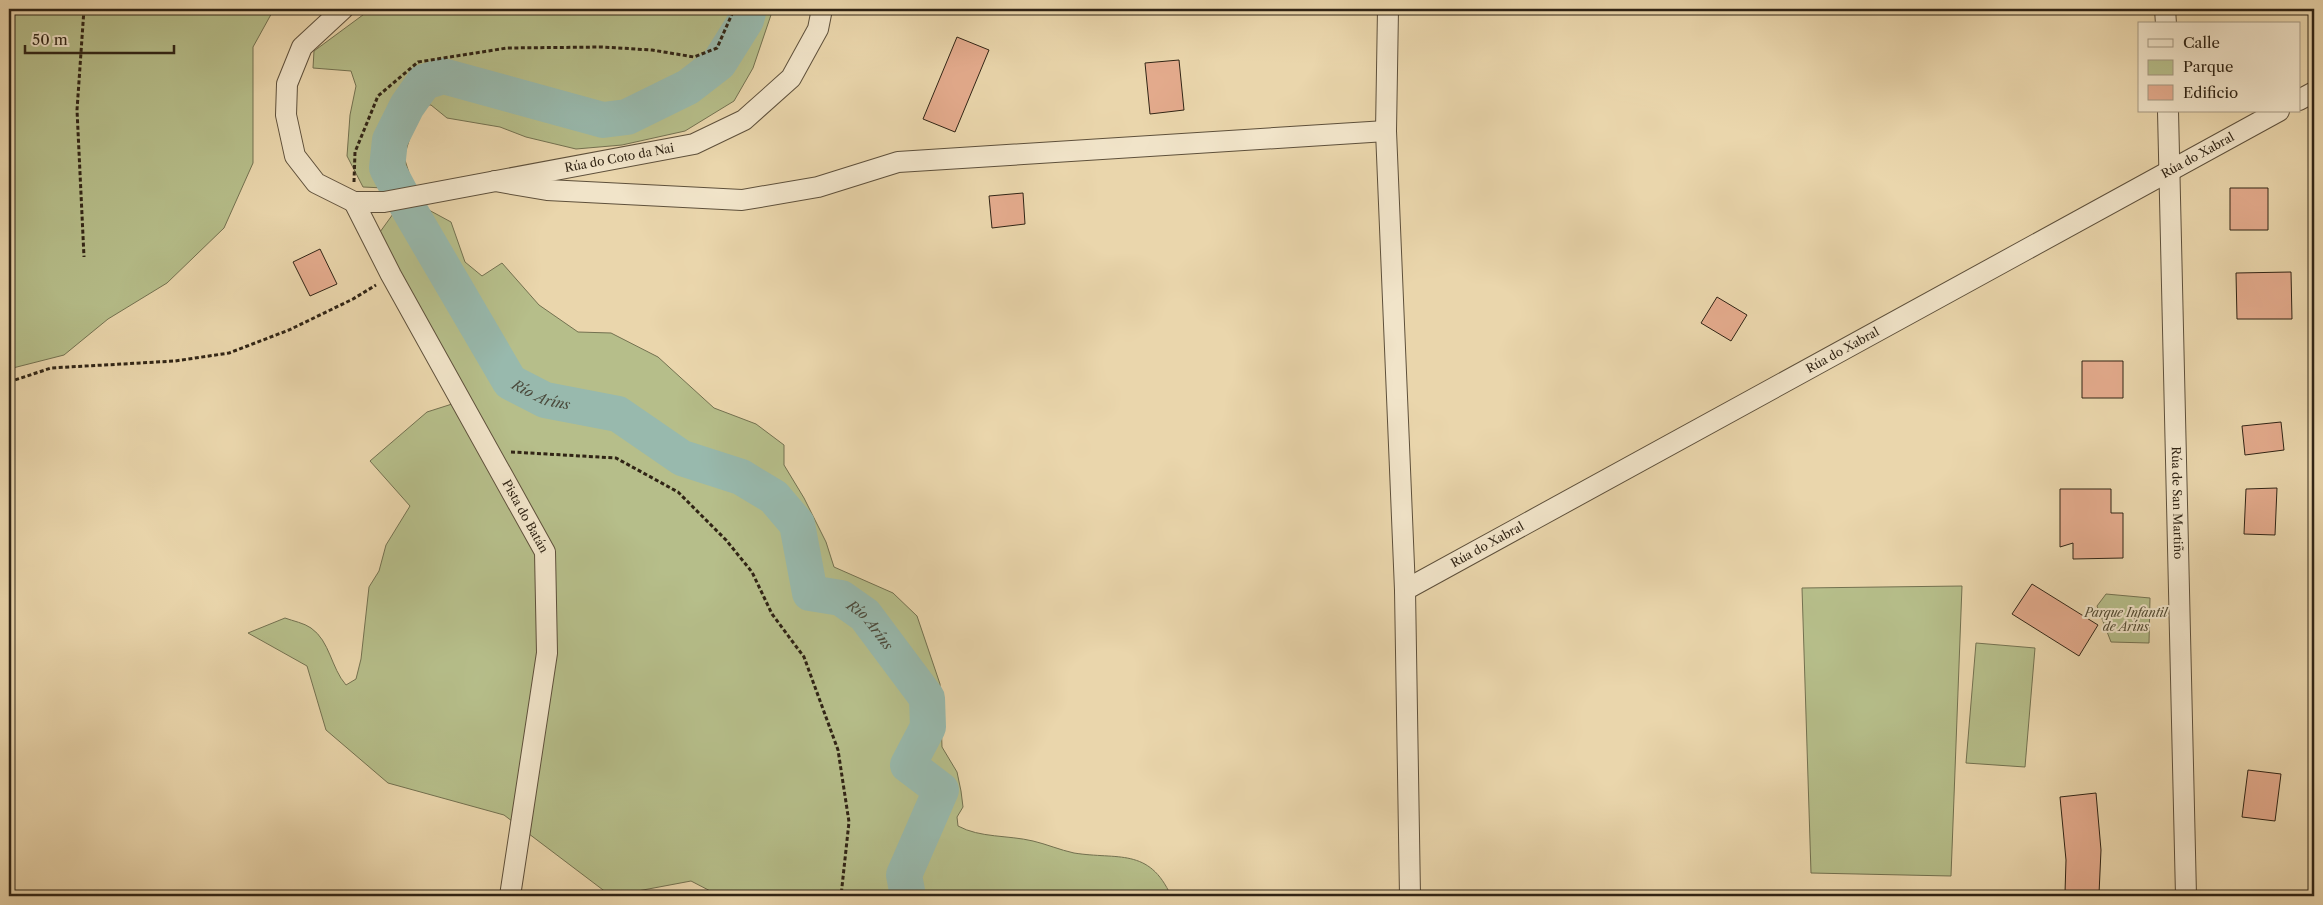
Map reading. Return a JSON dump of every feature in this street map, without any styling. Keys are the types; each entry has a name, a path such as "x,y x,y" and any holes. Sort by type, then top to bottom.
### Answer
{"street":[{"path":"343,9 302,47 287,84 286,115 295,156 316,183 354,202"},
{"name":"Rúa do Coto da Nai","path":"354,202 384,202 457,190 495,181 694,144 744,120 791,78 818,30 822,9"},
{"path":"1388,9 1386,131 1405,590 1410,896"},
{"path":"2165,9 2166,22"},
{"path":"2300,99 2314,92"},
{"name":"Rúa de San Martiño","path":"2168,112 2186,896"},
{"name":"Rúa do Xabral","path":"1405,590 2277,112"},
{"path":"495,181 547,190 742,200 818,187 898,162 1386,131"},
{"name":"Pista do Batán","path":"354,202 391,276 490,450 545,552 547,654 510,896"}],"path":[{"path":"84,9 76,110 84,257"},
{"path":"354,202 355,152 378,96 418,62 507,48 602,47 652,50 694,58 717,48 732,14 731,9"},
{"path":"9,382 51,368 175,361 229,353 289,330 345,303 391,276"},
{"path":"490,450 616,458 678,492 726,540 752,572 772,614 804,657 838,750 849,822 841,896"}],"green space":[{"path":"9,9 274,9 253,47 253,163 224,228 167,283 108,319 64,355 9,369"},
{"path":"371,9 773,9 753,68 734,101 685,131 622,145 576,149 526,137 500,127 447,118 431,105 420,105 404,157 411,179 384,188 363,187 347,156 350,115 356,86 351,71 313,68 314,51"},
{"path":"427,209 451,222 465,262 482,276 502,263 539,305 578,332 611,333 658,357 714,408 756,424 784,445 784,465 804,498 826,542 834,567 893,593 917,616 940,684 942,747 957,772 961,791 963,807 957,817 958,826 975,833 1024,839 1074,853 1131,859 1153,870 1162,880 1171,896 720,896 691,881 611,896 504,815 388,783 326,730 307,666 248,633 285,618 305,625 317,633 322,640 346,685 356,679 361,659 369,587 379,571 386,545 410,506 370,461 427,412 452,404 380,232 393,214"},
{"path":"1962,586 1951,876 1811,873 1802,588"},
{"name":"Parque Infantil de Aríns","path":"2106,594 2150,598 2149,643 2111,642 2097,606"},
{"path":"1976,643 2035,648 2025,767 1966,763"}],"building":[{"path":"957,37 989,50 955,132 923,119"},
{"path":"1179,60 1184,110 1150,114 1145,63"},
{"path":"2230,188 2268,188 2268,230 2230,230"},
{"path":"1023,193 1025,224 992,228 989,196"},
{"path":"320,249 337,284 310,296 293,262"},
{"path":"2291,272 2292,319 2237,319 2236,273"},
{"path":"1717,297 1747,315 1731,341 1701,323"},
{"path":"2082,361 2123,361 2123,398 2082,398"},
{"path":"2281,422 2284,450 2245,455 2242,426"},
{"path":"2277,488 2275,535 2244,534 2246,489"},
{"path":"2060,489 2111,489 2111,513 2123,513 2123,558 2073,559 2073,543 2060,547"},
{"path":"2032,584 2098,625 2079,656 2012,614"},
{"path":"2248,770 2281,774 2275,821 2242,817"},
{"path":"2096,793 2101,850 2099,894 2065,893 2066,860 2060,797"}],"waterway":[{"name":"Río Aríns","path":"749,9 746,20 719,63 688,87 627,117 603,120 443,76 424,82 407,106 390,140 387,168 510,382 545,400 618,414 682,458 741,477 774,497 797,524 810,593 841,598 865,615 927,698 928,727 908,765 941,790 904,875 908,896"}]}
